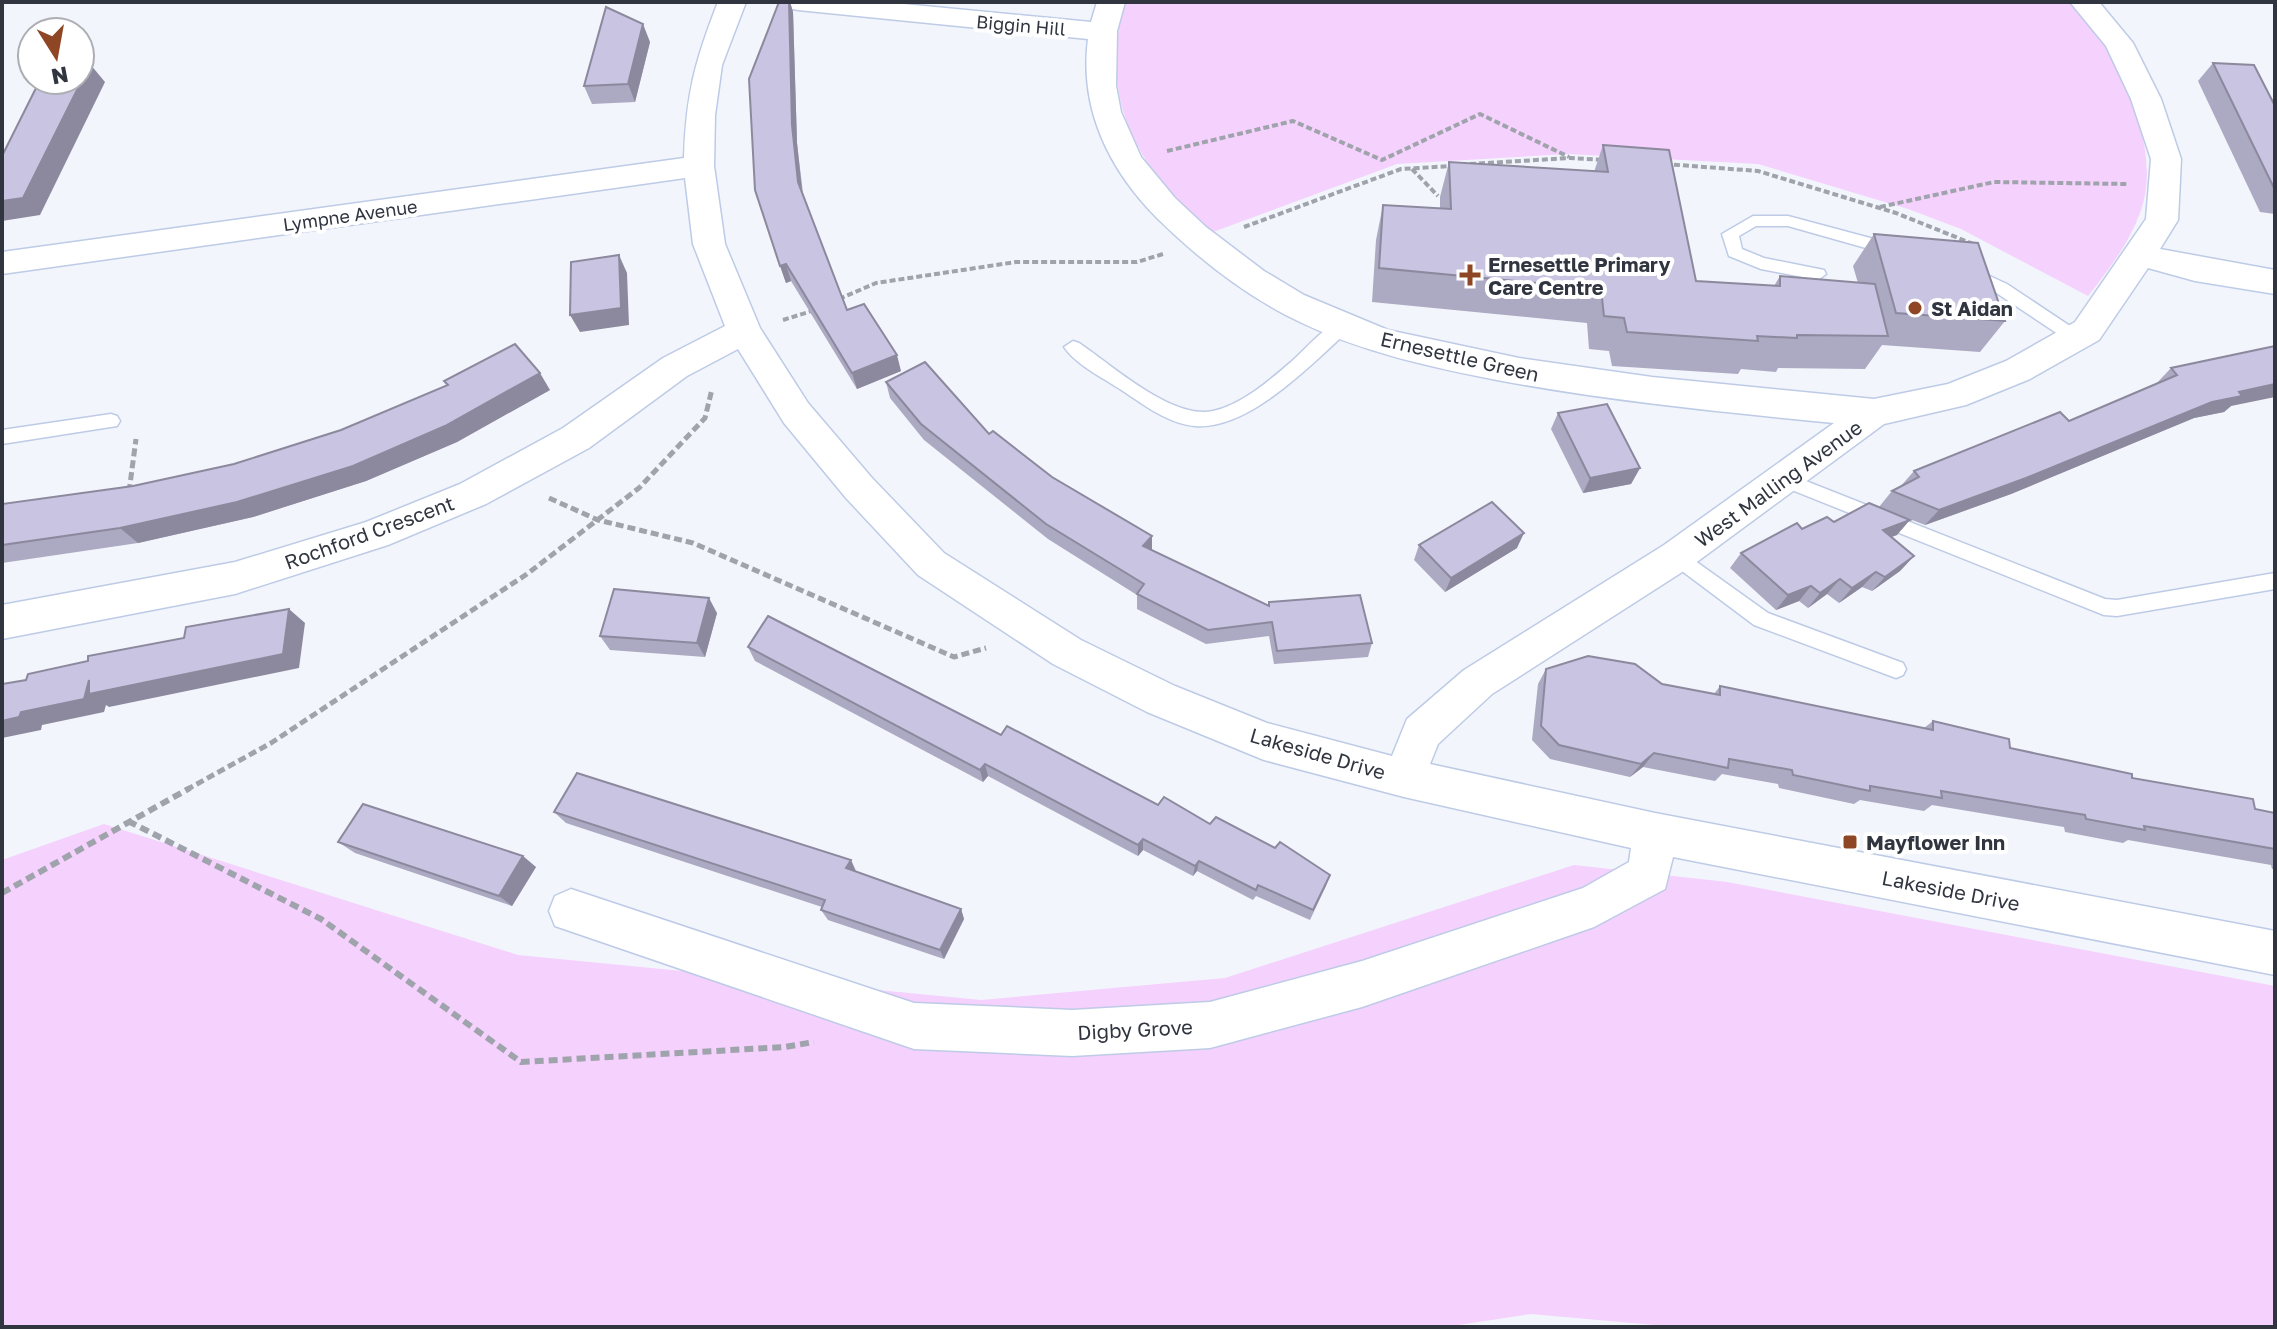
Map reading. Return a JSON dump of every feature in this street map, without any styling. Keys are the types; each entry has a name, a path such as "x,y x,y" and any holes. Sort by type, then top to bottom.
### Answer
{"street":[{"name":"Lakeside Drive","path":"732,2 708,65 700,115 699,166 709,244 734,336 859,488 931,564 1036,634 1161,699 1264,741 1404,778 1655,833 2275,953"},
{"name":"Biggin Hill","path":"798,2 1106,17"},
{"name":"West Malling Avenue","path":"1404,778 1422,732 1478,682 1677,556 1874,413 1954,396 2018,370 2087,331 2162,220 2166,159 2146,99 2119,43 2084,2"},
{"name":"Ernesettle Green","path":"1106,17 1098,79 1109,124 1136,177 1185,227 1308,313 1459,360 1569,380 1702,398 1874,413"},
{"name":"Lympne Avenue","path":"2,263 699,166"},
{"path":"2141,255 2195,269 2275,282"},
{"name":"Rochford Crescent","path":"2,622 235,578 375,534 473,494 576,438 675,367 734,336"},
{"name":"Digby Grove","path":"571,911 914,1026 1072,1033 1210,1025 1362,984 1594,906 1649,874 1655,833"}],"lane":[{"path":"1818,274 1761,263 1735,252 1730,234 1753,221 1788,221 1914,256"},
{"path":"1958,267 2001,288 2076,338"},
{"path":"1073,347 1164,407 1195,419 1231,411 1263,395 1343,326"},
{"path":"2,437 111,421"},
{"path":"1783,479 2111,608 2275,581"},
{"path":"1677,556 1761,619 1896,669"}],"path":[{"path":"1128,161 1293,121 1382,160 1480,114 1570,158"},
{"path":"836,301 876,283 1016,262 1137,262 1204,242 1401,169 1570,158 1617,161"},
{"path":"1664,164 1758,171 1878,207 1956,234 1983,248"},
{"path":"1412,168 1438,196"},
{"path":"1878,207 1994,182 2164,185"},
{"path":"2,893 271,743 527,574 639,488 705,418 734,336 822,307"},
{"path":"111,421 140,415 128,501"},
{"path":"504,477 598,520 693,543 954,657 1036,634"},
{"path":"128,821 321,919 521,1062 785,1047 824,1040"}],"shaded area":[{"path":"1125,2 2070,2 2104,46 2132,100 2146,159 2146,187 2130,236 2088,296 1961,229 1908,209 1758,164 1568,154 1397,164 1213,232 1164,184 1130,131 1116,70"},
{"path":"104,824 518,955 981,1000 1225,978 1574,865 1727,882 2275,986 2275,1327 1677,1327 1531,1314 1445,1327 2,1327 2,860"}],"building":[{"path":"779,2 789,2 792,125 798,182 847,310 864,304 897,355 852,373 786,264 780,266 755,190 749,79"},
{"path":"606,7 643,24 628,84 584,86"},
{"path":"2213,63 2254,65 2275,106 2275,190"},
{"path":"32,96 74,96 23,198 2,201 2,156"},
{"path":"1603,145 1669,150 1696,281 1780,286 1780,276 1875,284 1888,336 1757,336 1758,341 1627,332 1624,318 1604,316 1601,289 1379,268 1383,205 1451,209 1449,162 1608,172"},
{"path":"1874,234 1978,243 2005,321 1896,313"},
{"path":"619,255 621,308 570,315 571,262"},
{"path":"515,344 540,373 445,426 353,466 237,502 120,528 2,545 2,504 133,486 234,464 341,430 448,385 444,381"},
{"path":"2275,346 2275,384 2239,392 2242,396 2212,402 1939,510 1892,491 1919,477 1914,471 2060,412 2069,421 2177,375 2171,368"},
{"path":"925,362 989,434 993,431 1052,477 1152,536 1143,546 1269,606 1269,602 1360,595 1372,643 1277,651 1272,622 1208,630 1137,594 1144,584 1046,524 921,424 886,382"},
{"path":"1607,404 1640,468 1590,478 1558,413"},
{"path":"1492,502 1524,533 1451,578 1419,545"},
{"path":"1869,503 1910,520 1883,530 1914,556 1885,577 1876,572 1852,588 1840,579 1820,593 1811,586 1788,595 1741,553 1797,523 1802,529 1827,517 1834,522"},
{"path":"614,589 709,598 697,643 600,636"},
{"path":"289,609 283,654 89,694 89,680 84,699 21,712 19,717 2,721 2,684 26,680 28,674 88,661 88,656 184,638 186,627"},
{"path":"768,616 1001,735 1007,726 1158,805 1164,797 1210,824 1216,817 1275,848 1280,842 1330,875 1313,910 1258,885 1256,890 1199,861 1195,866 1143,839 1138,845 985,764 980,770 748,647"},
{"path":"1588,656 1635,664 1662,684 1720,695 1720,686 1933,730 1933,721 2009,739 2010,748 2132,774 2132,778 2253,799 2255,809 2275,813 2275,849 2144,826 2145,830 2086,819 2085,815 1941,791 1942,798 1870,786 1870,791 1793,775 1792,770 1729,759 1728,768 1654,753 1641,764 1559,745 1541,726 1546,669"},
{"path":"577,773 851,860 846,868 961,909 940,950 821,910 825,900 554,812"},
{"path":"363,804 523,856 499,896 338,842"}],"place":[{"name":"Ernesettle Primary Care Centre","path":"1470,275"},
{"name":"St Aidan","path":"1915,308"},
{"name":"Mayflower Inn","path":"1850,842"}]}
